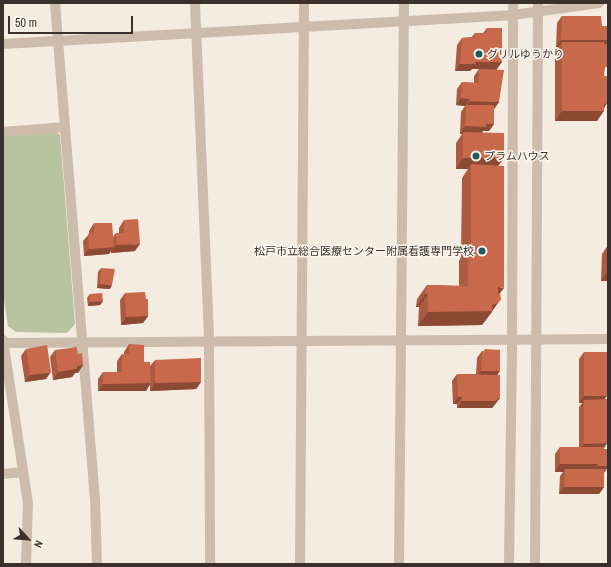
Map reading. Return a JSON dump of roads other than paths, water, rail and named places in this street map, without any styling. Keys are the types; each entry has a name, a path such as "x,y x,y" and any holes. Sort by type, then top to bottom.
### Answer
{"street":[{"path":"55,3 95,500 97,564"},
{"path":"195,3 209,341 210,564"},
{"path":"300,564 304,3"},
{"path":"399,564 404,3"},
{"path":"509,564 512,340 513,3"},
{"path":"3,44 513,15 538,8 599,3"},
{"path":"535,564 538,340 538,8"},
{"path":"3,132 66,127"},
{"path":"26,564 28,503 3,342 608,340"},
{"path":"3,474 23,472"}],"place":[{"name":"グリルゆうかり","path":"479,54"},
{"name":"プラムハウス","path":"476,156"},
{"name":"松戸市立総合医療センター附属看護専門学校","path":"482,251"}]}
